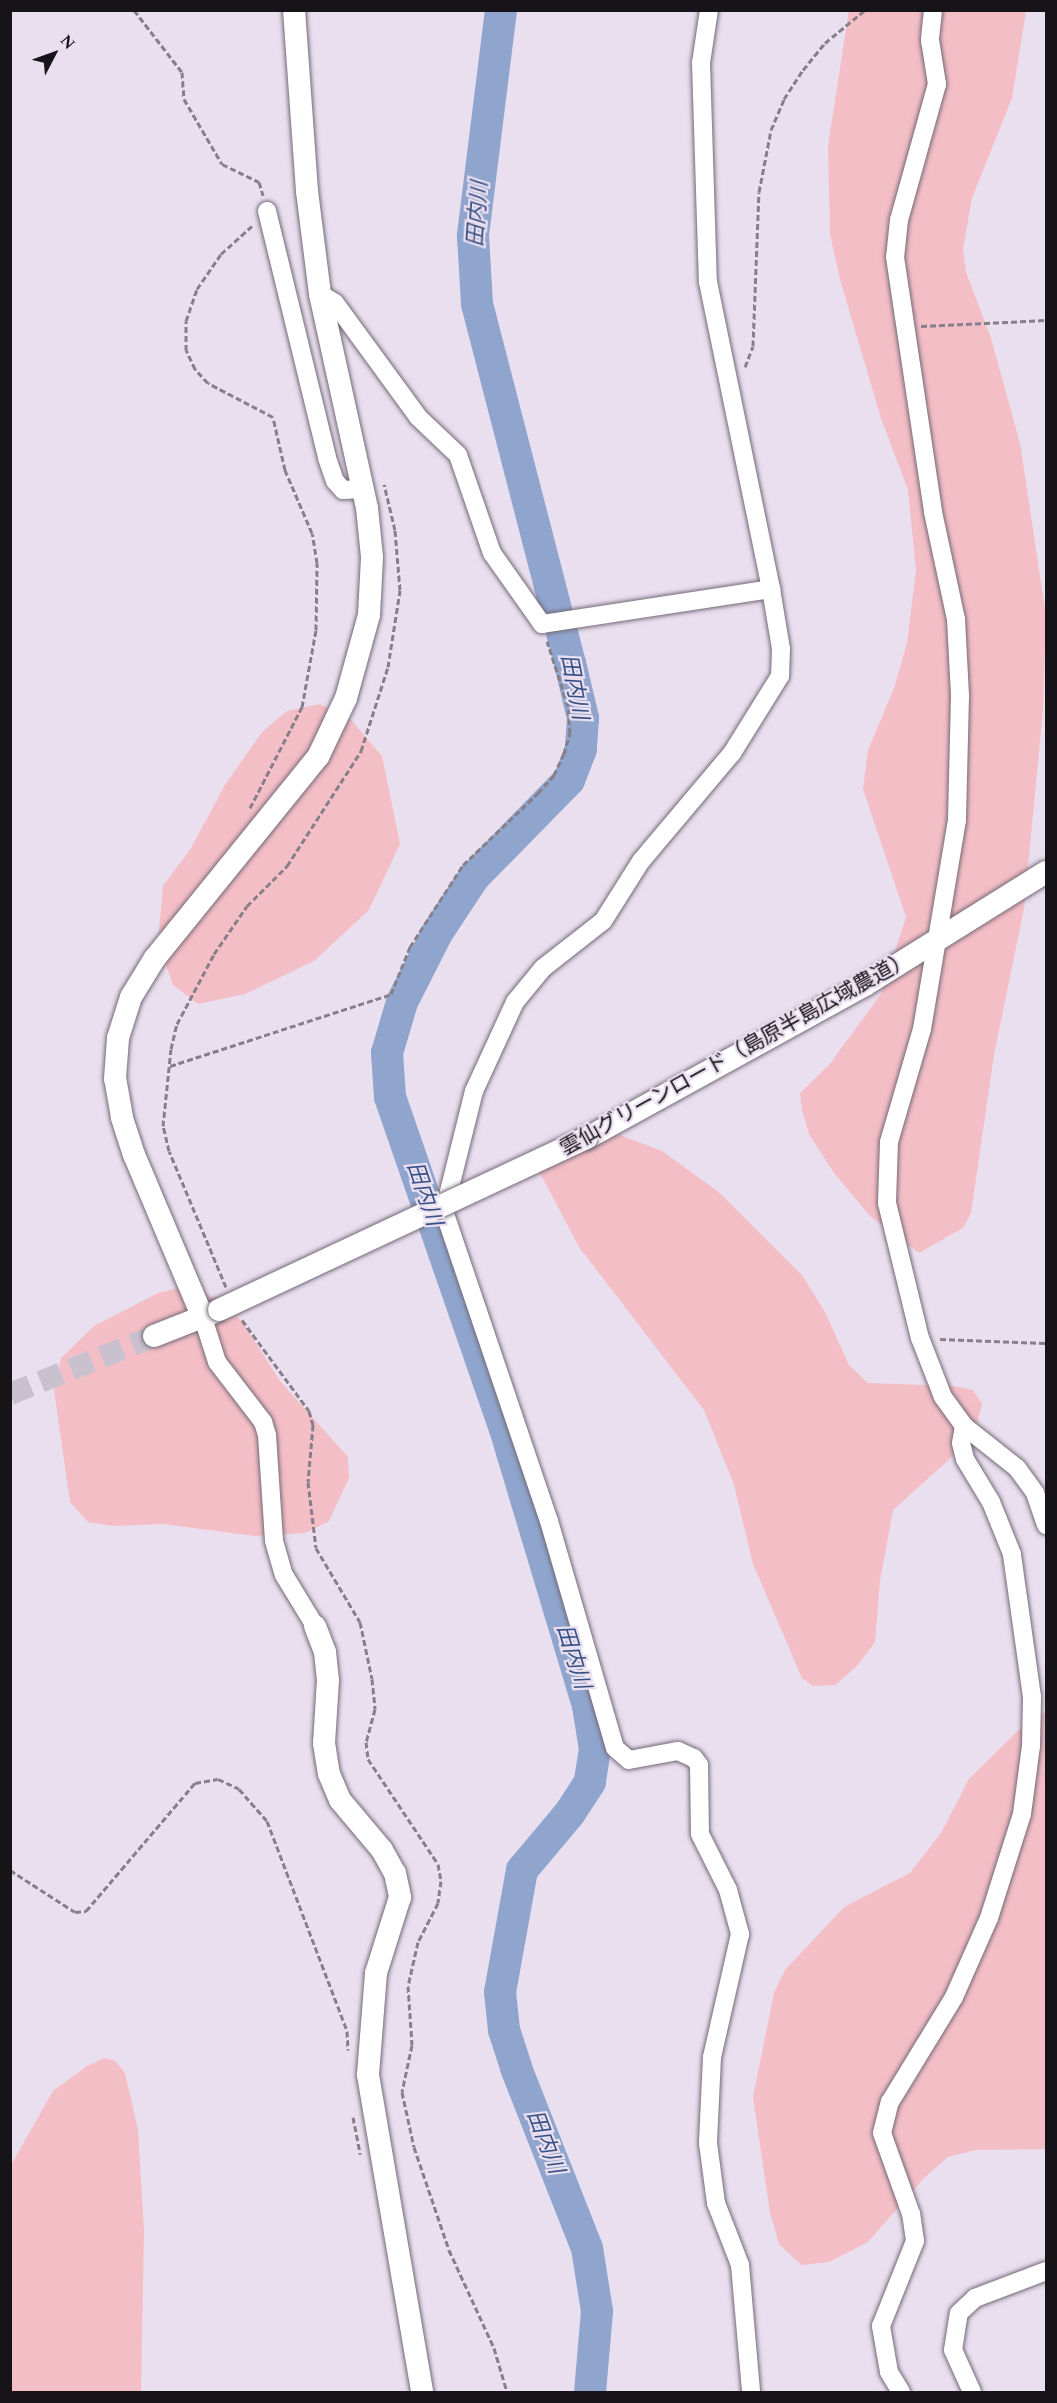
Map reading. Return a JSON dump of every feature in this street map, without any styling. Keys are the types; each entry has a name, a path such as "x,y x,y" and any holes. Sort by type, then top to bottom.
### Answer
{"street":[{"path":"294,10 308,192 320,294 363,489 372,557 369,615 360,656 318,757 155,958 131,997 118,1038 116,1079 122,1117 134,1155 222,1307 217,1362 263,1422 267,1435 274,1541 284,1575 315,1626 325,1652 328,1680 324,1743 329,1774 340,1800 382,1850 395,1873 400,1897 376,1973 369,2033 368,2075 382,2168 422,2392"},
{"path":"709,10 701,63 708,282 727,387 771,589 781,649 780,676 770,698 732,753 641,861 603,921 543,968 515,1002 474,1091 444,1211 549,1521 615,1748 629,1760 678,1751 694,1758 699,1766 700,1834 728,1890 740,1934 712,2057 708,2144 716,2203 740,2265 751,2392"},
{"path":"933,10 930,40 937,84 899,220 895,257 933,512 956,618 960,685 957,820 939,941 922,1029 889,1142 887,1203 920,1338 943,1397 964,1426 1017,1468 1035,1493 1047,1525"},
{"path":"267,211 327,458 335,482 343,490 363,489"},
{"path":"320,294 335,303 418,417 458,454 492,553 544,623 571,617 771,589"},
{"name":"雲仙グリーンロード（島原半島広域農道）","path":"154,1336 222,1307 587,1138 730,1062 939,941 1047,872"},
{"path":"902,2392 889,2372 882,2326 915,2241 911,2214 882,2133 890,2102 954,1997 989,1918 1022,1814 1031,1746 1032,1697 1012,1554 991,1502 965,1459 961,1443 964,1426"},
{"path":"972,2392 953,2350 959,2313 975,2298 1047,2271"}],"path":[{"path":"134,10 182,72 184,99 222,164 259,182 267,211 220,254 197,289 186,321 186,350 195,369 208,383 273,417 285,470 312,533 317,563 316,630 310,673 302,707 253,800 247,817 248,828 254,837"},
{"path":"727,387 744,368 753,346 759,192 771,130 784,99 803,70 825,43 865,10"},
{"path":"904,327 1047,320"},
{"path":"381,473 395,530 400,590 388,667 361,751 287,866 247,906 209,963 177,1024 163,1126 169,1151 222,1307 245,1329 309,1411 313,1425 308,1482 316,1548 360,1622 372,1679 375,1709 366,1743 368,1759 438,1864 441,1881 438,1903 418,1942 408,1986 412,2045 402,2092 414,2147 449,2250 494,2348 507,2392"},
{"path":"170,1066 391,994 410,947 463,865 538,793 554,775 564,754 570,733 568,706 544,623"},
{"path":"920,1338 1047,1343"},
{"path":"10,1870 75,1912 86,1911 195,1784 218,1779 239,1789 267,1821 347,2031 348,2054"},
{"path":"353,2110 355,2144 363,2161 371,2169 382,2168"}],"shaded area":[{"path":"849,10 1026,11 1012,98 972,198 963,249 966,272 991,338 1020,443 1046,616 1043,710 1024,908 994,1055 971,1213 963,1228 919,1253 870,1216 834,1173 809,1134 800,1093 829,1065 881,994 906,917 863,789 868,750 894,688 907,643 916,570 908,490 881,418 841,283 830,235 828,146"},
{"path":"320,704 352,721 382,756 400,844 369,910 314,961 245,994 198,1004 173,985 158,942 163,886 191,848 225,785 262,732 287,711"},
{"path":"599,1127 662,1151 720,1193 802,1275 825,1312 849,1365 868,1383 953,1386 973,1390 982,1404 974,1437 893,1510 880,1581 875,1642 857,1666 835,1685 813,1686 802,1678 753,1564 734,1485 704,1410 579,1247 537,1167 545,1151 563,1136"},
{"path":"194,1284 242,1321 280,1381 348,1457 349,1478 329,1521 305,1533 255,1536 162,1524 113,1526 88,1522 70,1502 54,1390 61,1358 94,1326 158,1293"},
{"path":"1046,1712 1046,2149 976,2150 948,2157 925,2177 868,2242 829,2262 801,2265 779,2244 770,2213 753,2097 774,1993 785,1970 844,1907 910,1873 941,1833 969,1779 1028,1721"},
{"path":"105,2058 115,2061 125,2073 138,2130 144,2231 141,2392 11,2392 11,2165 53,2091 87,2066"}],"waterway":[{"name":"田内川","path":"501,10 473,236 477,304 583,718 581,749 569,780 474,877 437,933 402,1002 387,1053 390,1097 505,1429 588,1706 595,1749 590,1782 569,1814 522,1870 500,1992 504,2030 516,2068 587,2248 597,2311 590,2392"}],"tunnel":[{"path":"10,1394 154,1336"}]}
